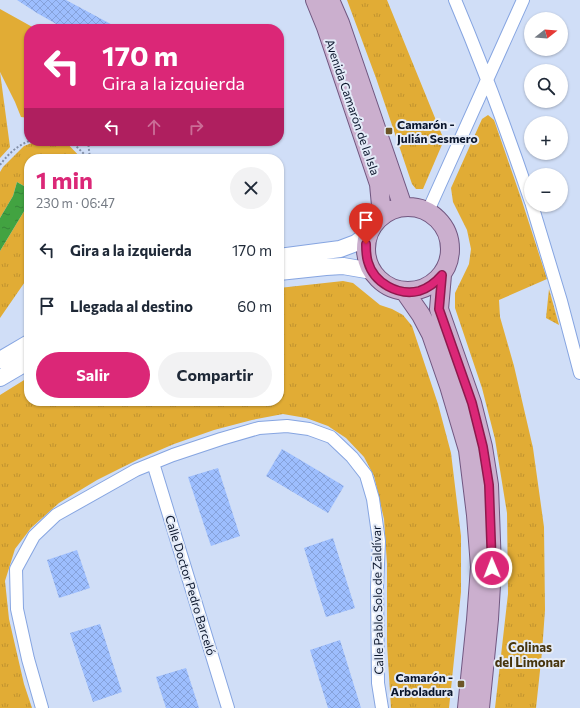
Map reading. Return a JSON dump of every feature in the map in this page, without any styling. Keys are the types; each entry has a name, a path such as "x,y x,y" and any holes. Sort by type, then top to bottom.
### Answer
{"main road":[{"name":"Avenida Camarón de la Isla","path":"315,0 326,27 379,184 382,216"},
{"name":"Avenida Camarón de la Isla","path":"330,0 343,31 403,207"},
{"path":"403,207 416,207 428,211 440,220 448,233 451,247 449,262 442,275 432,285 419,291 405,292 392,289 380,282 372,271 366,253 368,234 374,224 382,216 392,210 403,207"},
{"path":"284,256 340,249 356,243 368,234"},
{"path":"284,271 326,266 343,266 372,271"},
{"path":"442,275 439,309 472,403 483,447 489,485 492,568 489,619 480,708"},
{"path":"405,292 421,315 431,334 454,401 468,450 476,515 480,567 467,708"},
{"path":"0,360 24,346"},
{"path":"0,378 24,364"}],"street":[{"path":"455,0 487,78 524,183"},
{"path":"428,211 523,0"},
{"path":"533,212 568,324 580,373"},
{"path":"568,324 580,330"},
{"name":"Calle Pablo Solo de Zaldívar","path":"42,708 28,659 17,609 16,570 34,536 56,515 136,470 221,439 259,428 287,426 309,429 331,437 352,457 366,475 373,499 378,534 378,683 382,708"},
{"name":"Calle Doctor Pedro Barceló","path":"153,463 228,708"}],"path":[{"path":"0,165 9,153 24,143"},
{"path":"76,146 85,154"}],"green space":[{"path":"347,0 387,0 444,140 423,189 416,189 412,184 376,78"},
{"path":"0,9 27,24 24,24 24,117 21,117 0,72"},
{"path":"0,72 10,147 0,158"},
{"path":"488,115 494,120 547,279 499,300 500,317 514,366 533,448 544,527 545,610 536,708 495,708 508,594 507,513 495,439 482,388 455,308 455,293 469,264 471,249 467,230 453,202 451,188 482,119"},
{"path":"24,146 70,146 77,154 24,154 24,186 17,182 13,196 0,218 0,172"},
{"path":"24,211 24,283 0,318 0,251"},
{"path":"343,281 353,283 380,305 403,315 412,326 438,404 451,453 461,536 461,592 449,708 391,708 387,644 387,564 384,519 374,476 364,457 346,438 328,426 306,418 283,414 214,430 174,444 139,459 97,480 59,503 31,528 15,549 5,581 9,619 24,684 32,708 0,708 0,395 24,380 24,406 284,406 284,287"},
{"path":"549,289 559,325 546,318"}],"water":[{"path":"17,182 24,186 24,211 0,251 0,218 13,196"}],"building":[{"path":"17,0 66,0 111,24 56,24"},
{"path":"282,449 344,486 328,513 266,476"},
{"path":"218,468 240,536 211,546 188,477"},
{"path":"333,538 355,608 326,617 304,548"},
{"path":"77,550 90,588 59,598 47,560"},
{"path":"100,624 122,692 93,702 70,633"},
{"path":"340,640 361,708 328,708 310,650"},
{"path":"186,668 199,708 166,708 156,677"}],"place":[{"name":"Camarón - Julián Sesmero","path":"389,131"},
{"name":"Camarón - Arboladura","path":"461,684"}],"district":[{"name":"Colinas del Limonar","path":"530,654"}],"route":[{"path":"366,244 368,262 372,271 380,282 392,289 405,292 419,291 432,285 442,275 439,309 472,403 483,447 489,485 492,568"}]}
